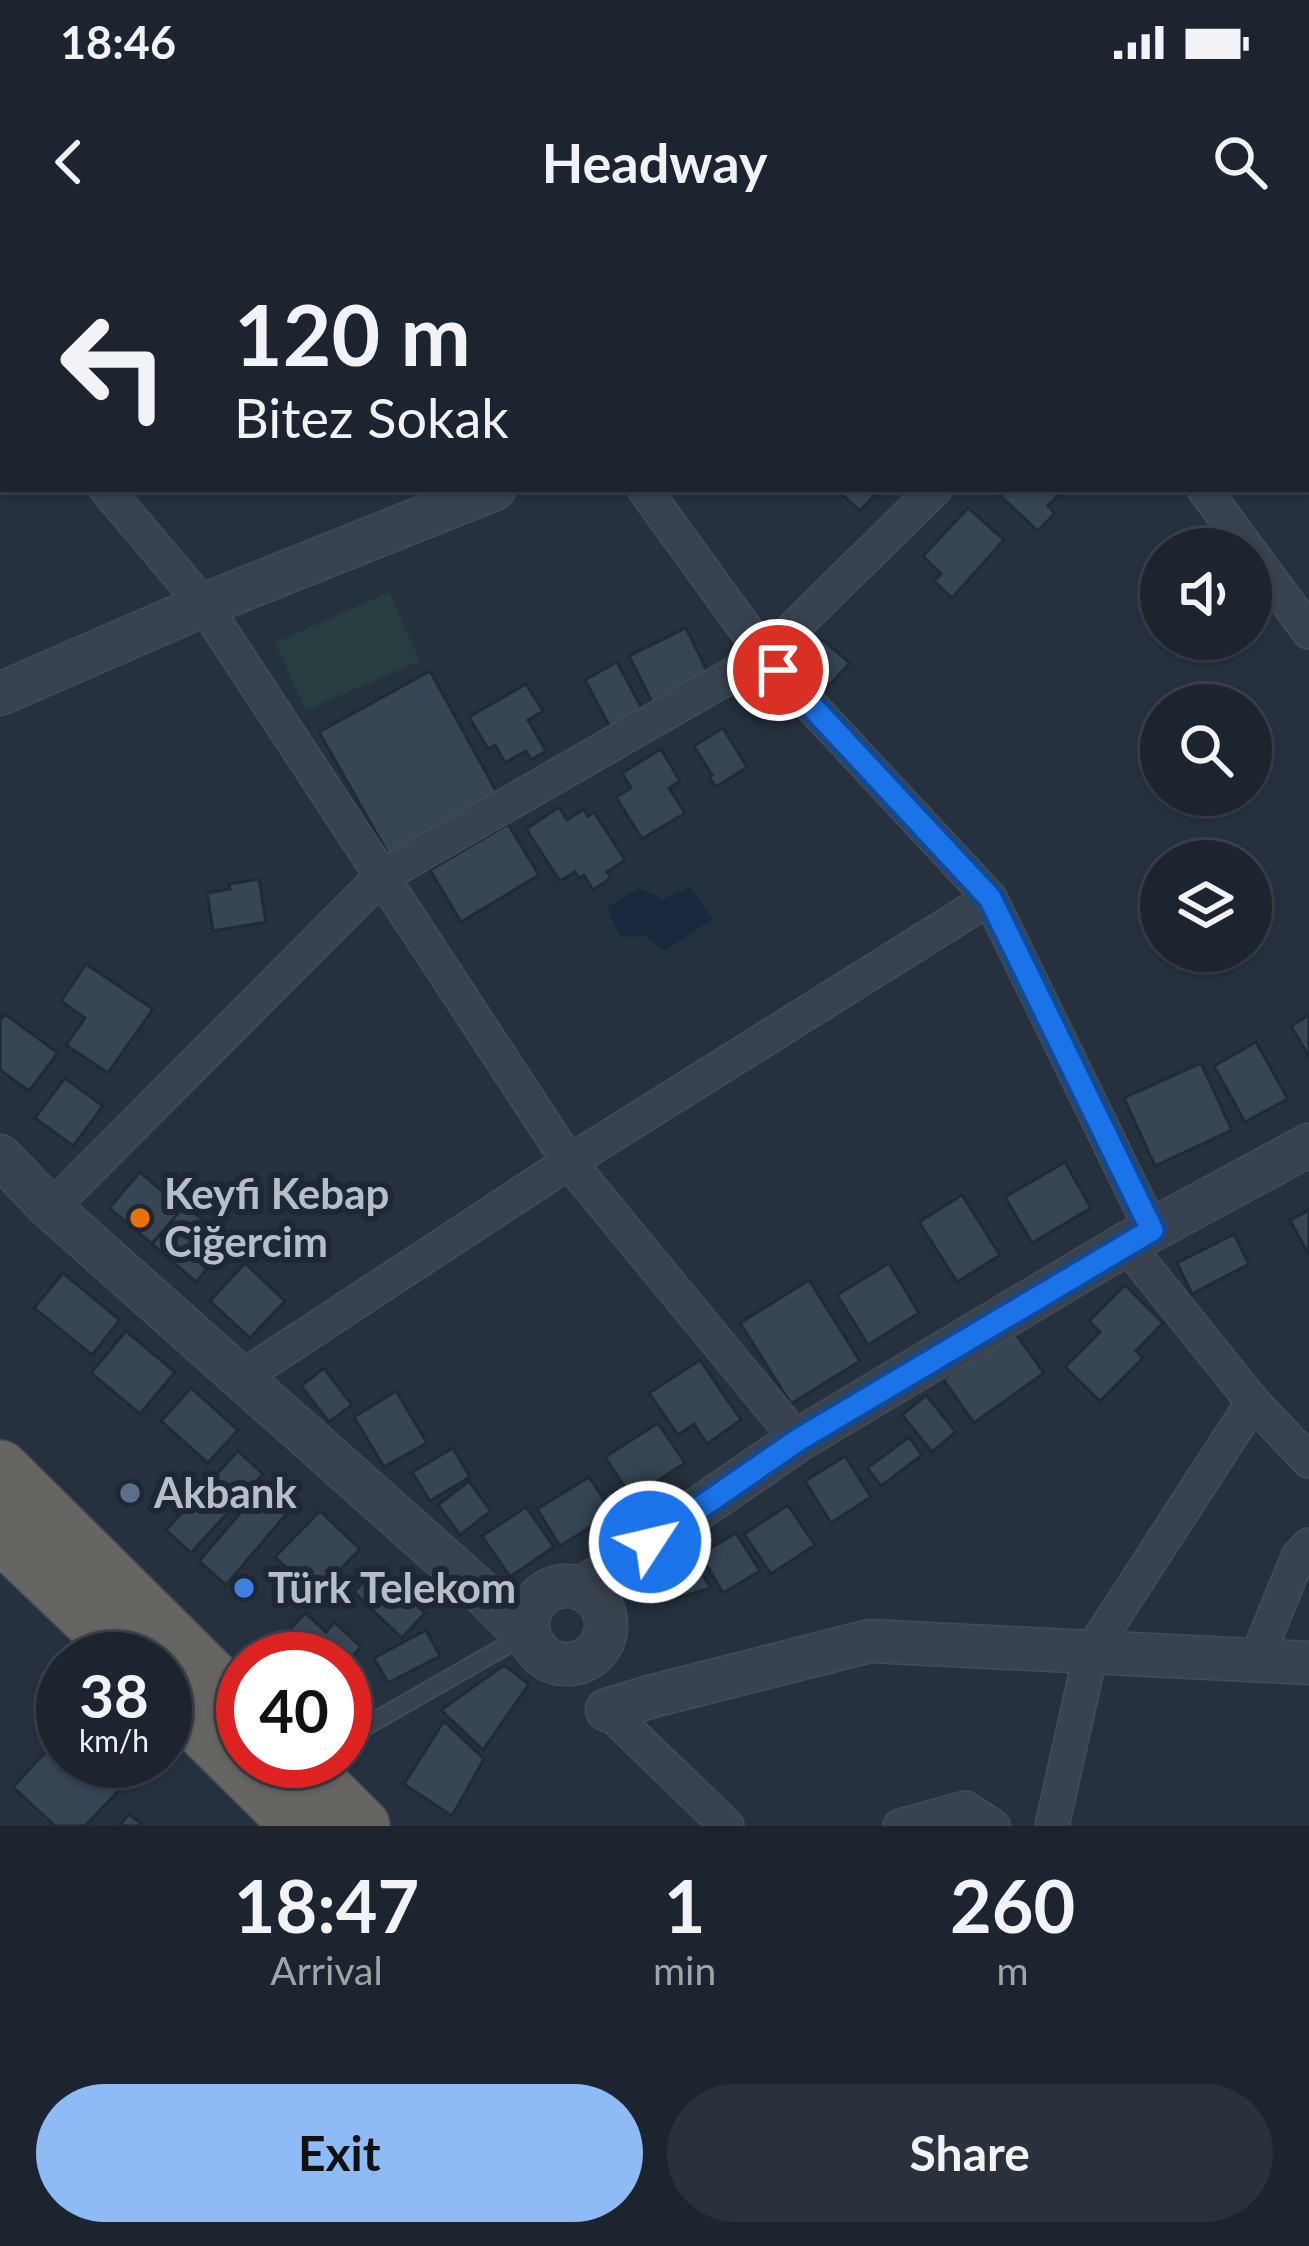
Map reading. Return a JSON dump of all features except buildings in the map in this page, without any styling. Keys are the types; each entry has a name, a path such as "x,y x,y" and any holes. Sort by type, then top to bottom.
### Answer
{"highway":[{"path":"0,1468 216,1683"},
{"path":"0,1532 106,1632"},
{"path":"192,1717 301,1826"},
{"path":"322,1788 361,1826"}],"street":[{"path":"109,492 205,605 569,1162 798,1440"},
{"path":"0,694 487,492"},
{"path":"646,492 765,656 990,898 1139,1237 1253,1402 1304,1448"},
{"path":"48,1206 382,878 765,656 932,492"},
{"path":"1206,492 1233,528"},
{"path":"1272,581 1309,632"},
{"path":"239,1376 990,898"},
{"path":"608,1711 598,1613 635,1552 798,1440 1139,1237 1309,1145"},
{"path":"0,1156 48,1206 239,1376 528,1628 570,1664 593,1654 602,1644 598,1613 569,1585 544,1592 528,1628"},
{"path":"1052,1826 1091,1652 1253,1402"},
{"path":"1256,1660 1298,1557 1309,1545"},
{"path":"528,1628 727,1826"},
{"path":"608,1711 870,1641 1309,1664"},
{"path":"900,1826 964,1808 993,1826"}],"lane":[{"path":"372,1723 504,1647 528,1628"}],"green space":[{"path":"389,592 420,661 306,710 275,643"}],"water":[{"path":"690,887 713,919 665,951 645,936 620,937 607,907 639,888 663,899"}],"place":[{"name":"Keyfi Kebap Ciğercim","path":"140,1218"},
{"name":"Akbank","path":"130,1493"},
{"name":"Türk Telekom","path":"244,1588"}],"route":[{"path":"650,1542 798,1440 1152,1230 990,898 778,670"}]}
